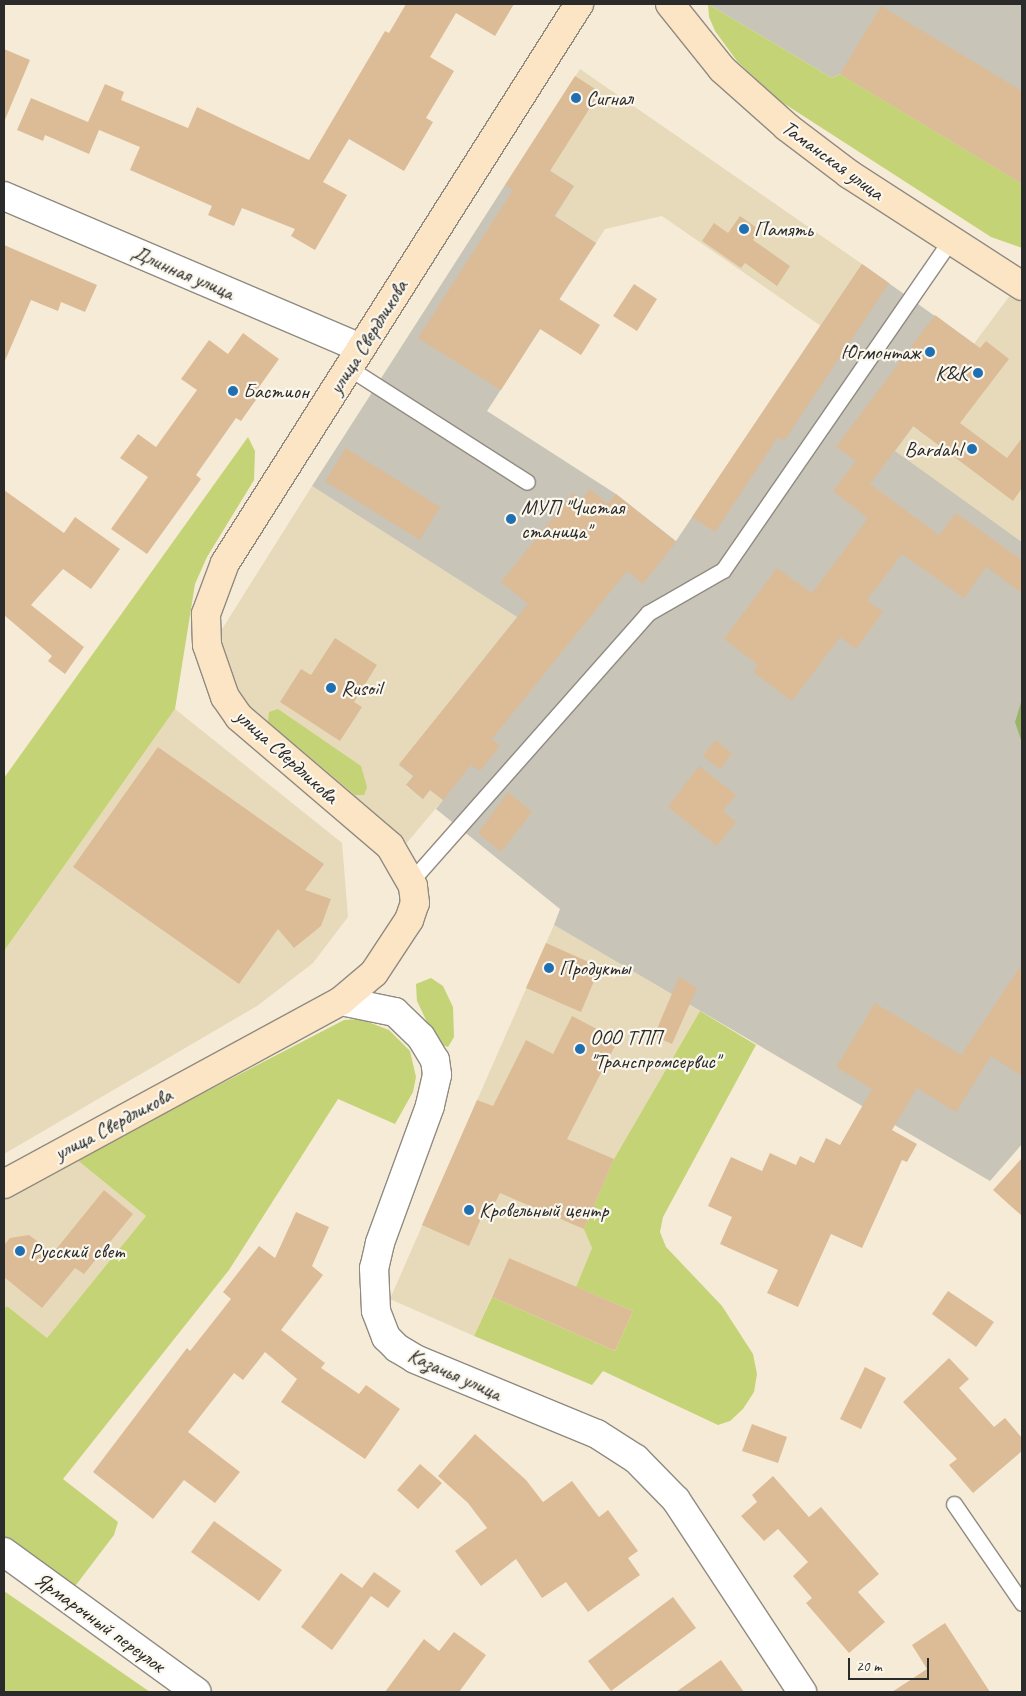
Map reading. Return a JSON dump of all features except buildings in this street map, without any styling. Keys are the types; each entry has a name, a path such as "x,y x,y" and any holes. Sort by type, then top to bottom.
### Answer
{"street":[{"name":"улица Свердликова","path":"4,1184 341,1001 374,973 403,932 413,911 411,881 390,846 239,717 218,681 207,645 206,614 215,583 579,4"},
{"name":"Таманская улица","path":"670,4 722,69 769,113 850,174 950,241 1022,286"},
{"name":"Длинная улица","path":"4,196 355,358"},
{"name":"Казачья улица","path":"341,1001 395,1012 421,1037 435,1060 437,1076 430,1106 380,1243 374,1268 376,1311 386,1337 397,1348 415,1359 597,1434 636,1459 676,1500 802,1692"},
{"name":"Ярмарочный переулок","path":"4,1552 197,1692"}],"lane":[{"path":"411,881 648,613 723,570 950,241"},
{"path":"991,266 1022,269"},
{"path":"355,358 527,482"},
{"path":"954,1504 1022,1603"}],"shaded area":[{"path":"708,4 1022,4 1022,184 840,74 832,78"},
{"path":"580,69 862,264 821,326 662,216 605,229 596,243 554,216 574,186 532,159 505,185"},
{"path":"532,159 574,186 555,216 596,243 487,411 616,494 676,541 862,264 974,344 895,451 1022,542 1022,1144 990,1181 554,925 560,909 436,809 443,800 430,790 423,799 406,785 413,776 399,765 517,617 312,486 505,185"},
{"path":"1011,294 1022,301 1022,542 894,451"},
{"path":"312,486 517,617 399,764 414,776 406,786 423,798 430,790 443,800 405,845 253,714 225,677 219,634"},
{"path":"175,709 342,843 348,917 313,963 257,1006 4,1154 4,951"},
{"path":"554,925 700,1011 614,1159 592,1248 576,1287 509,1258 474,1336 390,1299"},
{"path":"76,1159 146,1216 47,1338 7,1306 4,1309 4,1196"}],"green space":[{"path":"708,4 832,78 840,74 1022,184 1022,248 991,237 777,99 737,61 715,31 709,17"},
{"path":"248,437 255,451 254,480 207,557 195,584 175,709 4,951 4,778"},
{"path":"1022,699 1022,743 1015,722"},
{"path":"278,709 361,766 367,787 364,795 355,795 268,722 269,712"},
{"path":"431,978 443,986 453,1007 454,1037 448,1047 437,1043 417,1001 416,984"},
{"path":"700,1011 756,1045 663,1217 660,1232 666,1247 722,1306 753,1354 757,1374 754,1392 743,1409 730,1421 718,1425 603,1371 592,1385 474,1336 492,1297 615,1351 633,1311 576,1287 592,1248 584,1229 614,1159"},
{"path":"360,1019 389,1030 410,1051 416,1077 413,1092 395,1124 338,1099 229,1270 63,1479 118,1522 114,1535 76,1585 69,1584 4,1539 4,1309 7,1306 47,1338 146,1216 76,1159 344,1020"},
{"path":"4,1591 150,1692 4,1692"}],"place":[{"name":"Сигнал","path":"576,98"},
{"name":"Память","path":"744,229"},
{"name":"Югмонтаж","path":"930,352"},
{"name":"K&K","path":"978,373"},
{"name":"Бастион","path":"233,391"},
{"name":"Bardahl","path":"972,449"},
{"name":"МУП \"Чистая станица\"","path":"511,519"},
{"name":"Rusoil","path":"331,688"},
{"name":"Продукты","path":"549,968"},
{"name":"ООО ТПП \"Транспромсервис\"","path":"580,1049"},
{"name":"Кровельный центр","path":"469,1210"},
{"name":"Русский свет","path":"20,1251"}]}
